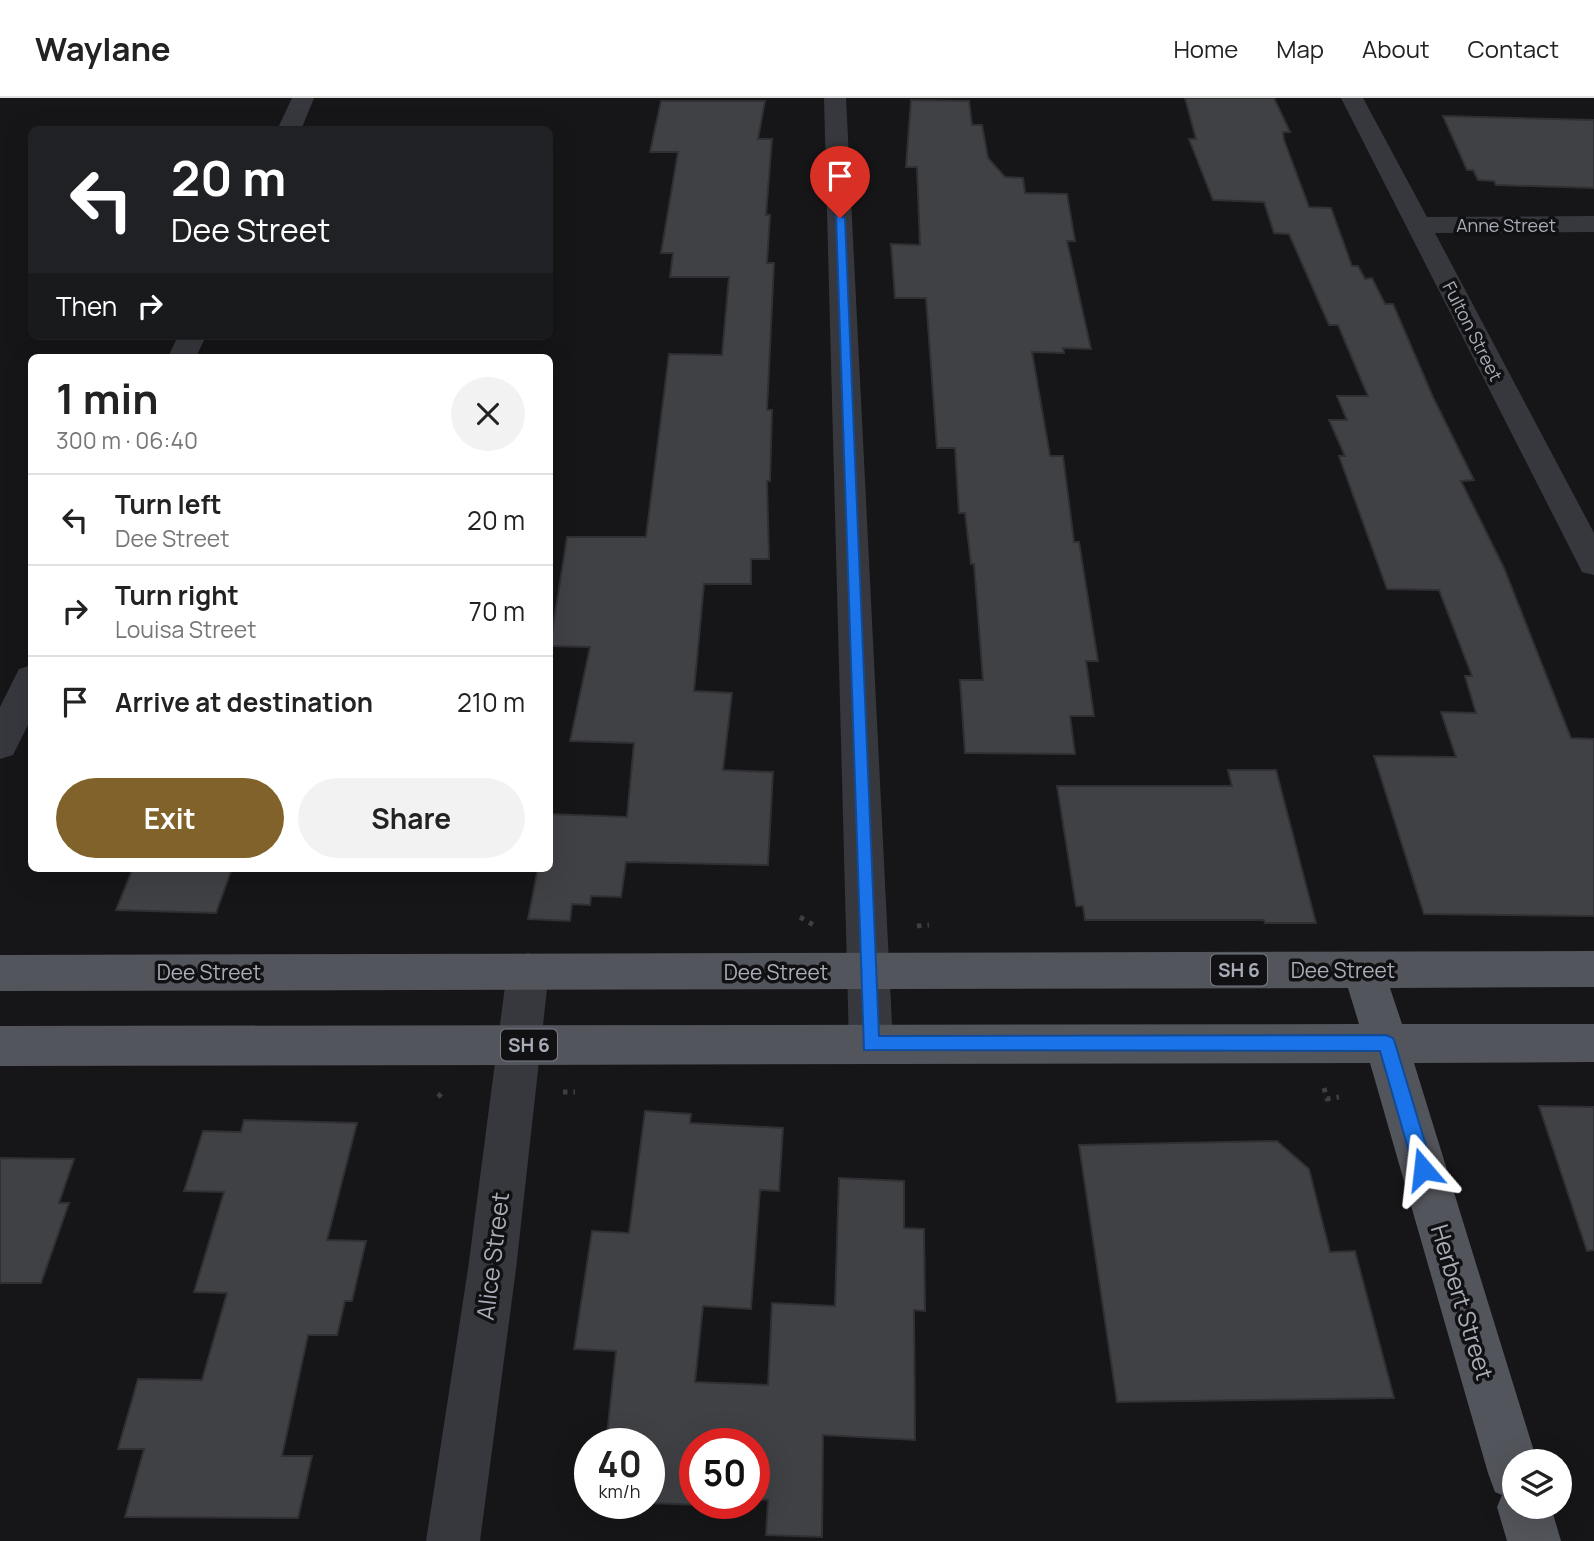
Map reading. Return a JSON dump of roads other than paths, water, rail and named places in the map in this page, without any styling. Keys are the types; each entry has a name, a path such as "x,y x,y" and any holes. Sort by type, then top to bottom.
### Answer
{"main road":[{"name":"Dee Street","path":"0,973 1594,969"},
{"name":"Herbert Street","path":"1364,970 1507,1449"},
{"name":"SH 6","path":"0,1046 1594,1043"},
{"path":"1528,1519 1534,1541"}],"street":[{"path":"291,126 303,98"},
{"path":"835,98 871,1044"},
{"name":"Fulton Street","path":"1352,98 1594,564"},
{"name":"Anne Street","path":"1418,225 1594,224"},
{"path":"0,745 28,686"},
{"name":"Alice Street","path":"453,1541 492,1269 528,971"}]}
